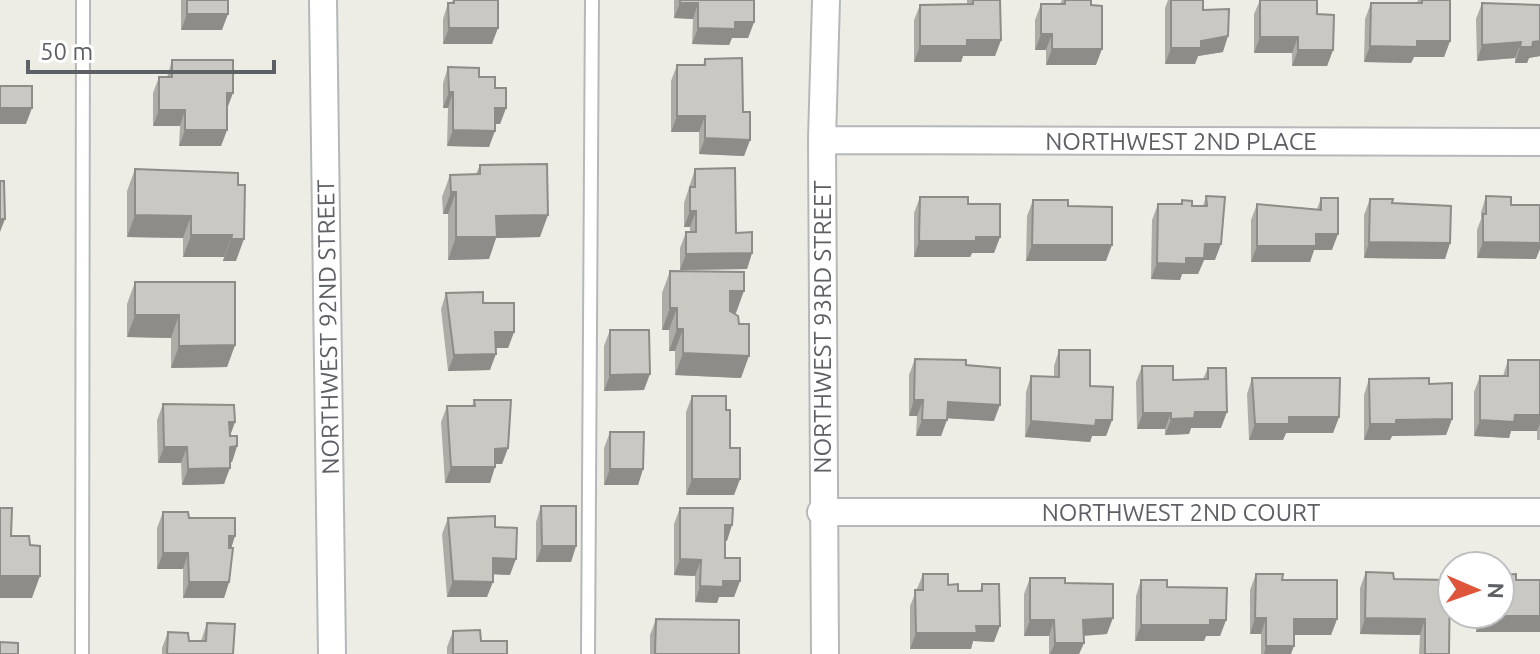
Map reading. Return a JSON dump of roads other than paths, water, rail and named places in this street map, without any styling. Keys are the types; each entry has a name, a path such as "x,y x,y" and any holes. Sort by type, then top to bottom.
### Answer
{"street":[{"name":"NORTHWEST 92ND STREET","path":"323,0 332,654"},
{"name":"NORTHWEST 93RD STREET","path":"825,654 821,512 822,140 826,0"},
{"name":"NORTHWEST 2ND PLACE","path":"822,140 1540,142"},
{"name":"NORTHWEST 2ND COURT","path":"821,512 1540,512"}],"lane":[{"path":"82,654 83,0"},
{"path":"588,654 592,0"}]}
